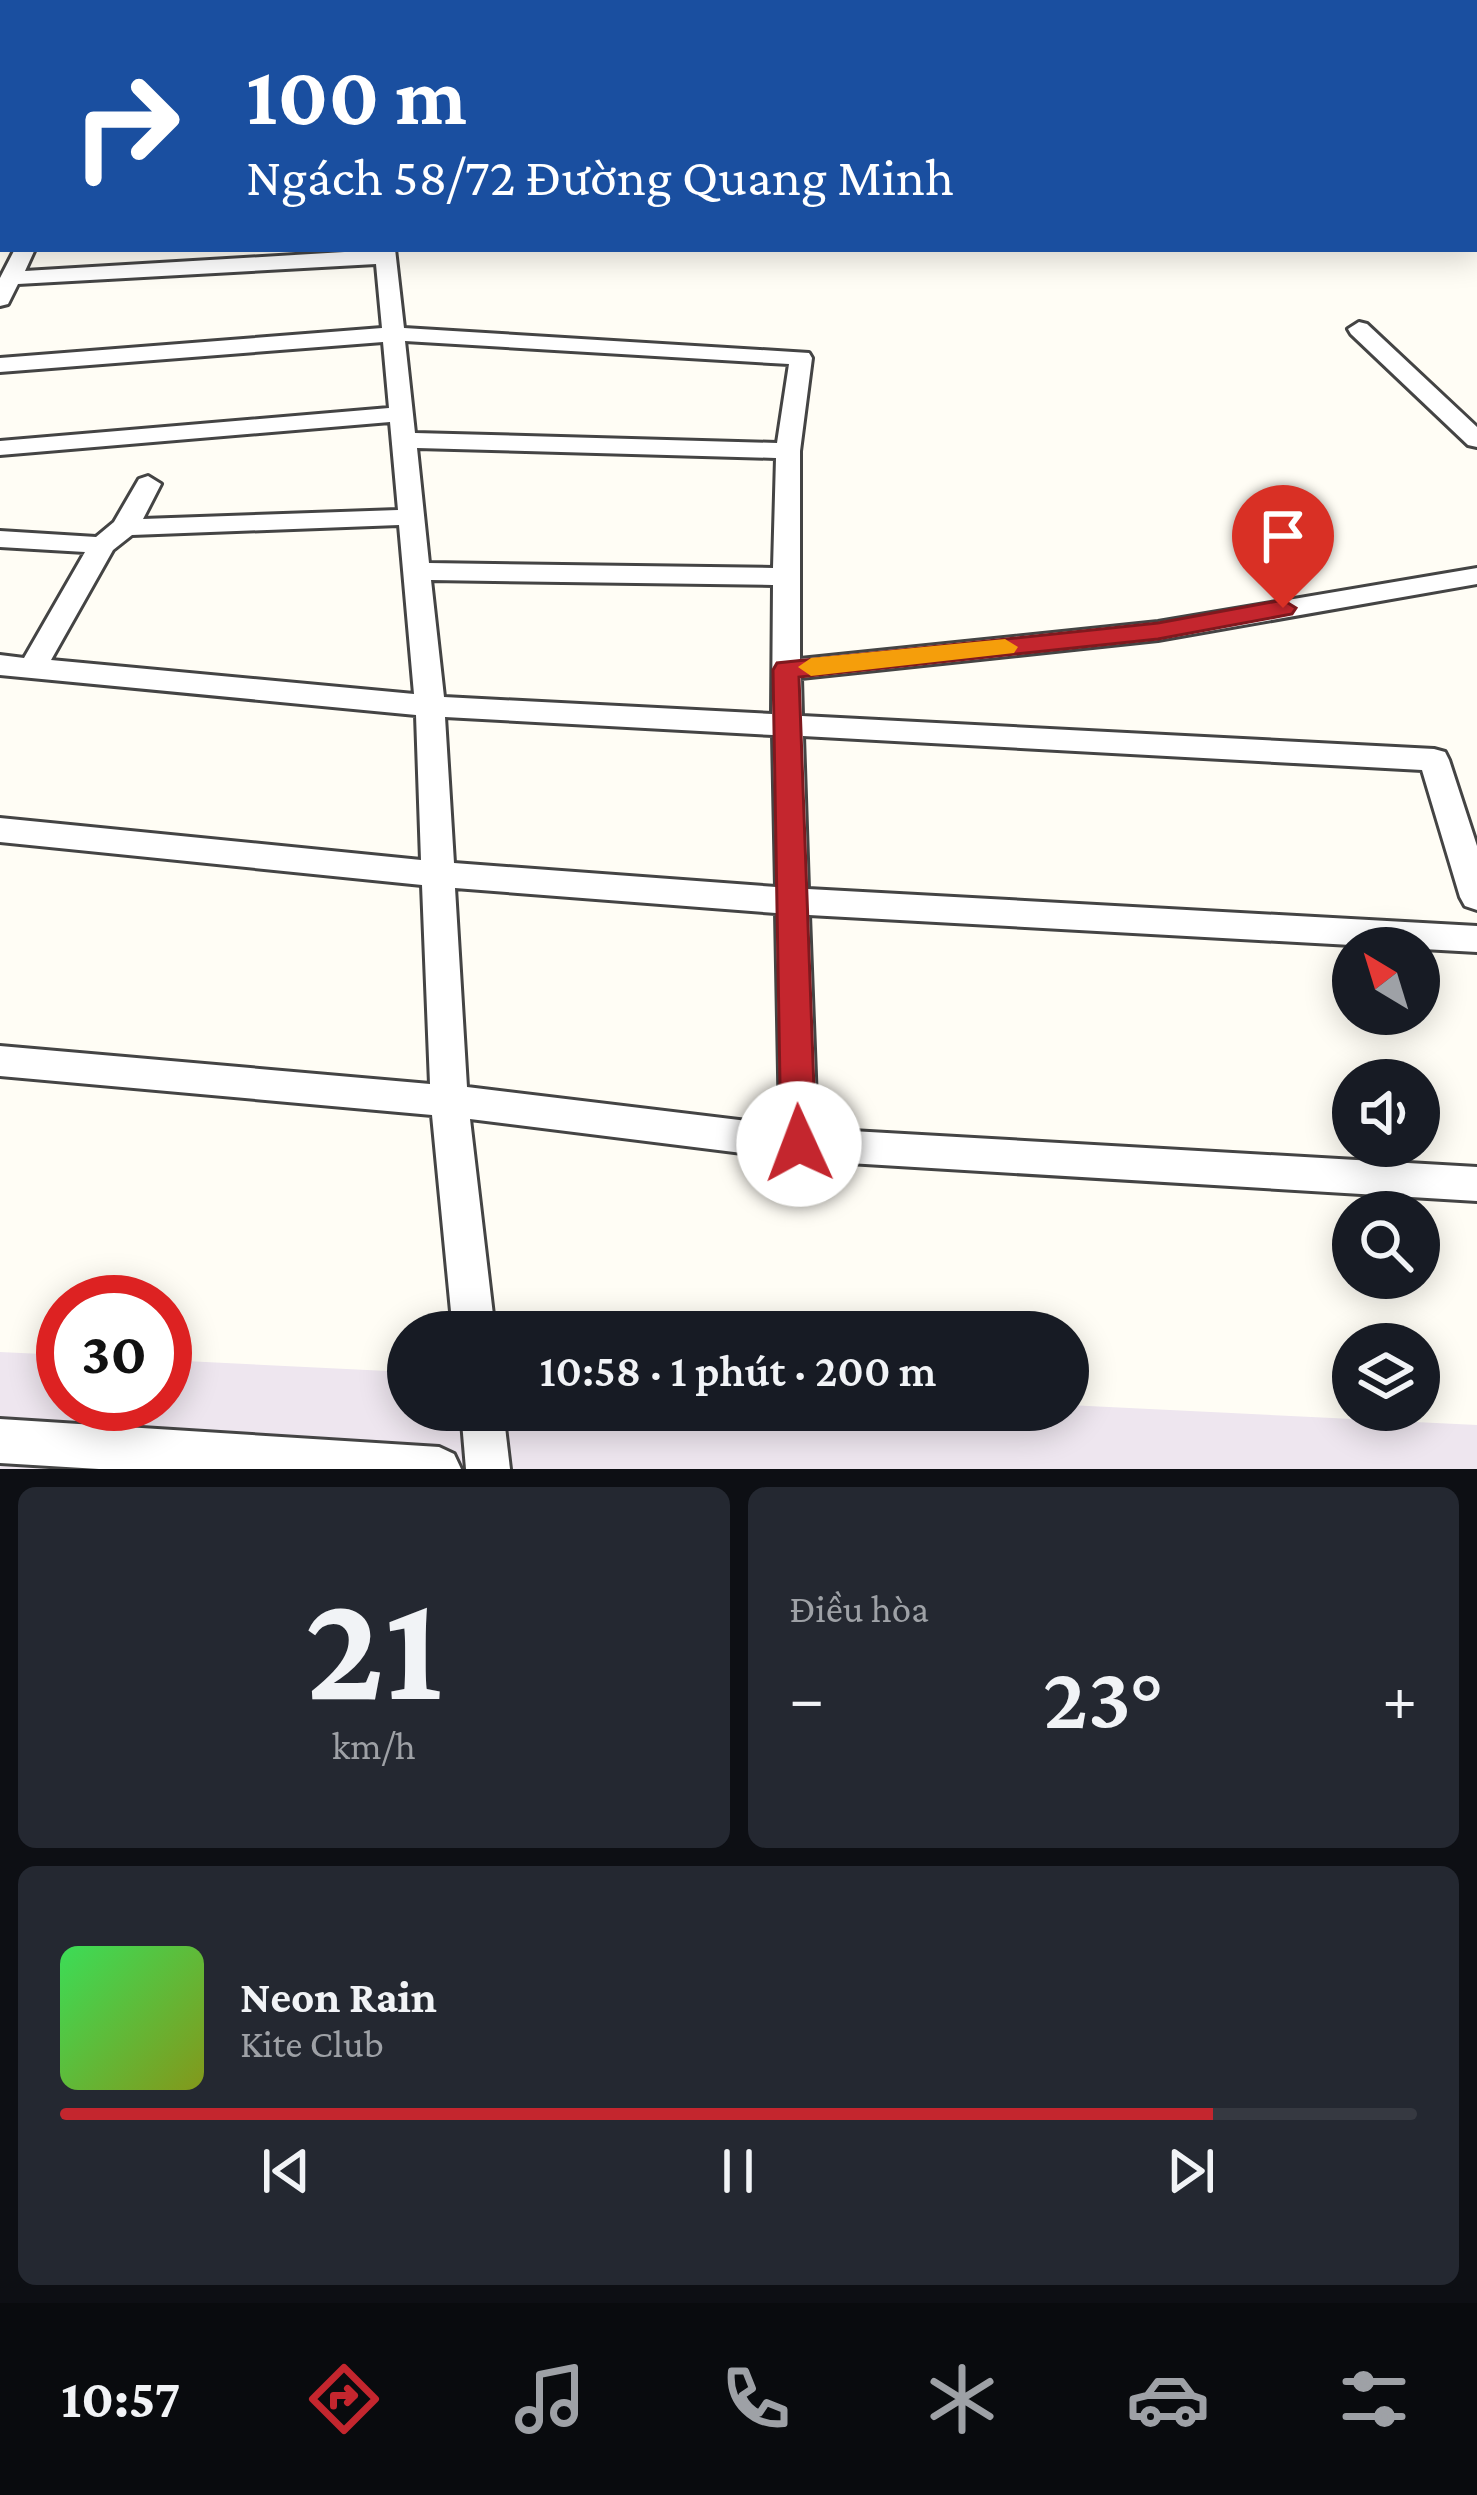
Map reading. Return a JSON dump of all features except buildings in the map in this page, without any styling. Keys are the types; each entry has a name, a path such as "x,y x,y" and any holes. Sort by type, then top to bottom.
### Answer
{"street":[{"path":"0,299 24,252"},
{"path":"12,278 385,253 430,706 449,1101 472,1311"},
{"path":"1359,329 1477,440"},
{"path":"0,365 393,334 802,358 788,452 786,670 799,1144"},
{"path":"0,448 403,427 788,452"},
{"path":"33,667 102,545 125,527 148,484"},
{"path":"125,527 414,517"},
{"path":"0,539 102,545"},
{"path":"418,571 787,577"},
{"path":"786,670 1158,631 1477,576"},
{"path":"0,665 430,706 1434,760 1477,896"},
{"path":"0,830 438,874 791,902 1477,939"},
{"path":"0,1061 449,1101 799,1144 1477,1184"},
{"path":"484,1431 488,1469"},
{"path":"0,1441 440,1469"}],"shaded area":[{"path":"0,1352 36,1354 36,1431 192,1431 192,1361 387,1371 387,1431 1089,1431 1089,1406 1332,1418 1332,1431 1440,1431 1440,1423 1477,1425 1477,1469 0,1469"}],"slow traffic":[{"path":"811,667 1005,647"}],"route":[{"path":"799,1144 786,670 1158,631 1283,608"}]}
